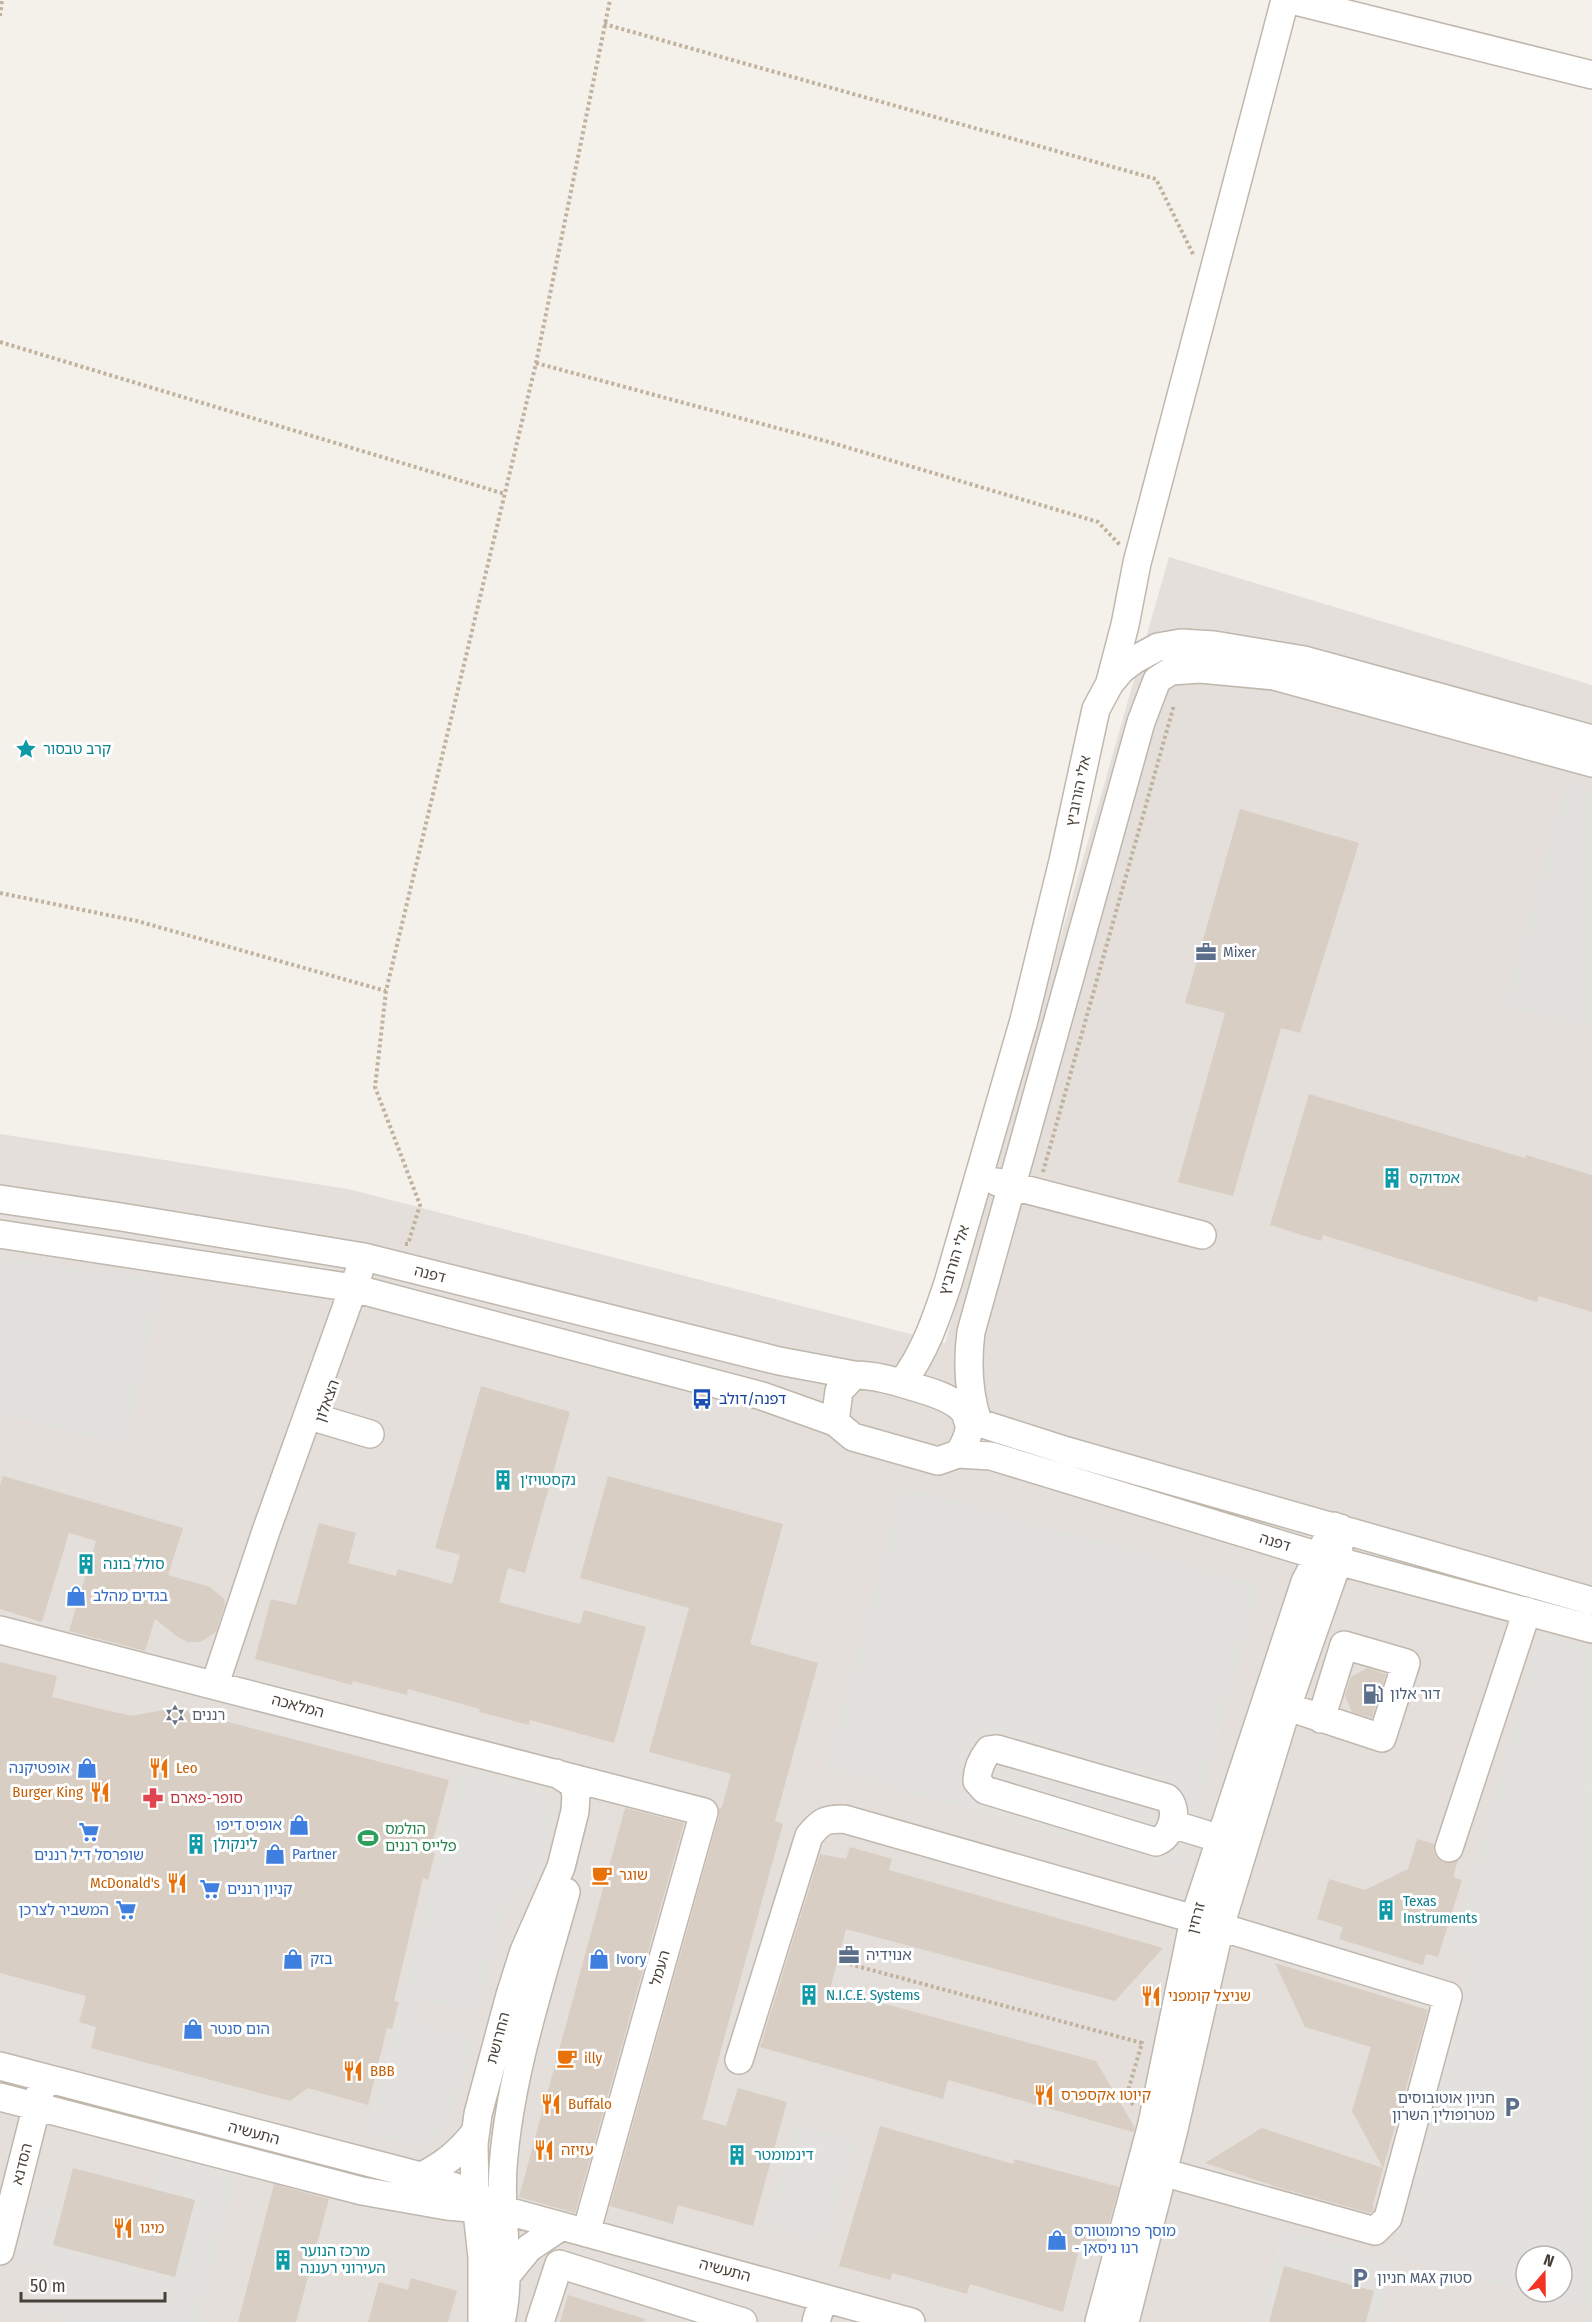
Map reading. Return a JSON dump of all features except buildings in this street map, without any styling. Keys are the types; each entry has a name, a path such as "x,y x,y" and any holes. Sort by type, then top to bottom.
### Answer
{"street":[{"path":"1110,683 1137,563 1285,0"},
{"path":"1291,0 1592,75"},
{"path":"1128,606 1131,620 1139,634 1158,647"},
{"name":"אלי הורוביץ","path":"902,1383 919,1359 934,1326 1024,1020 1063,861 1094,718 1110,683 1134,660 1158,647 1181,643 1214,645 1304,660 1592,740"},
{"path":"958,1454 973,1420 967,1365 970,1332 1025,1190 1141,722 1157,680 1171,671 1200,669 1274,676 1592,763"},
{"path":"978,1177 1202,1235"},
{"name":"דפנה","path":"0,1199 122,1216 370,1259 779,1361 854,1375 872,1375 944,1395 960,1406 973,1420 1067,1451 1592,1600"},
{"path":"0,1234 360,1290 762,1396 835,1422 839,1391 854,1375"},
{"name":"הצאלון","path":"266,1531 283,1525 320,1419 370,1259"},
{"name":"הצאלון","path":"216,1684 266,1531 360,1290"},
{"path":"320,1419 370,1434"},
{"name":"דפנה","path":"835,1422 853,1437 938,1461 958,1454 991,1456 1328,1558 1592,1629"},
{"name":"זרחין","path":"1125,2322 1305,1582 1328,1558 1337,1527"},
{"path":"1449,1848 1527,1611"},
{"name":"המלאכה","path":"0,1630 596,1783"},
{"path":"1276,1703 1321,1719"},
{"name":"זרחין","path":"1099,2322 1152,2124 1194,1919 1221,1839 1276,1703"},
{"path":"997,1749 1167,1798 1175,1810 1172,1824 1162,1840 1156,1842 985,1790 978,1781 977,1775 983,1757 989,1750 997,1749"},
{"name":"החרושת","path":"482,2322 482,2257 476,2202 474,2144 478,2114 524,1951 561,1867 575,1811 576,1794 572,1783 556,1773"},
{"name":"החרושת","path":"501,2322 506,2276 502,2170 507,2122 531,2020 596,1783"},
{"name":"העמל","path":"574,2229 704,1812 596,1783"},
{"path":"739,2060 808,1836 818,1824 829,1819 844,1819 1220,1926 1448,1996 1388,2218 1375,2231 1162,2172"},
{"path":"1172,1824 1221,1839"},
{"name":"התעשיה","path":"0,2066 420,2177 476,2202 574,2229 820,2310 911,2322"},
{"name":"הסדנא","path":"0,2251 44,2078"},
{"name":"התעשיה","path":"0,2097 362,2191 476,2202"},
{"path":"420,2177 453,2158 476,2131"},
{"path":"506,2276 529,2248 574,2229"},
{"path":"540,2322 559,2264 743,2322"}],"path":[{"path":"0,16 2,0"},
{"path":"399,1244 408,1244 420,1205 375,1087 386,992 536,363 610,0"},
{"path":"604,24 1156,179 1210,287"},
{"path":"0,342 505,494"},
{"path":"536,363 818,439 1098,522 1137,563"},
{"path":"1025,1190 1174,704"},
{"path":"0,893 137,921 386,992"},
{"path":"838,1961 1142,2043 1127,2094 1137,2112"}],"shaded area":[{"path":"1169,557 1592,685 1592,2322 0,2322 0,1134 348,1189 945,1343"},
{"path":"1566,782 1592,789 1592,1030 1504,1006"},
{"path":"0,1257 164,1280 126,1445 0,1413"},
{"path":"902,1487 1260,1585 1182,1868 825,1769"},
{"name":"חניון אוטובוסים מטרופולין השרון","path":"1539,1632 1592,1647 1591,2311 1566,2304 1574,2304 1574,2244 1514,2244 1514,2290 1390,2255 1472,1960 1451,1954"},
{"path":"461,1767 535,1786 545,1792 558,1806 540,1876 506,1909 478,2012 422,1999 416,2024 476,2038 457,2101 443,2132 436,2141 427,2146 417,2146 366,2133"},
{"path":"795,2124 856,2142 825,2244 764,2226"},
{"path":"162,2153 237,2172 198,2322 72,2322 31,2311 42,2270 12,2262 28,2203 62,2211 53,2245 152,2189"},
{"name":"חניון MAX סטוק","path":"1283,2229 1395,2262 1379,2322 1366,2322 1373,2291 1284,2266 1269,2322 1258,2322"}],"place":[{"name":"קרב טבסור","path":"26,749"},
{"name":"Mixer","path":"1206,952"},
{"name":"אמדוקס","path":"1392,1178"},
{"name":"דפנה/דולב","path":"702,1399"},
{"name":"נקסטויז'ן","path":"503,1480"},
{"name":"סולל בונה","path":"86,1564"},
{"name":"בגדים מהלב","path":"76,1596"},
{"name":"דור אלון","path":"1373,1694"},
{"name":"רננים","path":"175,1715"},
{"name":"אופטיקנה","path":"87,1768"},
{"name":"Leo","path":"159,1768"},
{"name":"Burger King","path":"100,1792"},
{"name":"סופר-פארם","path":"153,1798"},
{"name":"אופיס דיפו","path":"299,1825"},
{"name":"שופרסל דיל רננים","path":"89,1832"},
{"name":"הולמס פלייס רננים","path":"368,1838"},
{"name":"לינקולן","path":"196,1844"},
{"name":"Partner","path":"275,1854"},
{"name":"שוגר","path":"602,1875"},
{"name":"McDonald's","path":"177,1883"},
{"name":"קניון רננים","path":"210,1889"},
{"name":"המשביר לצרכן","path":"126,1910"},
{"name":"Texas Instruments","path":"1386,1910"},
{"name":"אנוידיה","path":"849,1955"},
{"name":"בזק","path":"293,1959"},
{"name":"Ivory","path":"599,1959"},
{"name":"N.I.C.E. Systems","path":"809,1995"},
{"name":"שניצל קומפני","path":"1151,1996"},
{"name":"הום סנטר","path":"193,2029"},
{"name":"illy","path":"567,2058"},
{"name":"BBB","path":"353,2071"},
{"name":"קיוטו אקספרס","path":"1044,2095"},
{"name":"Buffalo","path":"551,2104"},
{"name":"חניון אוטובוסים מטרופולין השרון","path":"1512,2107"},
{"name":"עזיזה","path":"544,2150"},
{"name":"דינמומטר","path":"737,2155"},
{"name":"מיגו","path":"123,2228"},
{"name":"מוסך פרומוטורס - רנו ניסאן","path":"1057,2240"},
{"name":"מרכז הנוער העירוני רעננה","path":"283,2260"},
{"name":"חניון MAX סטוק","path":"1360,2278"}]}
